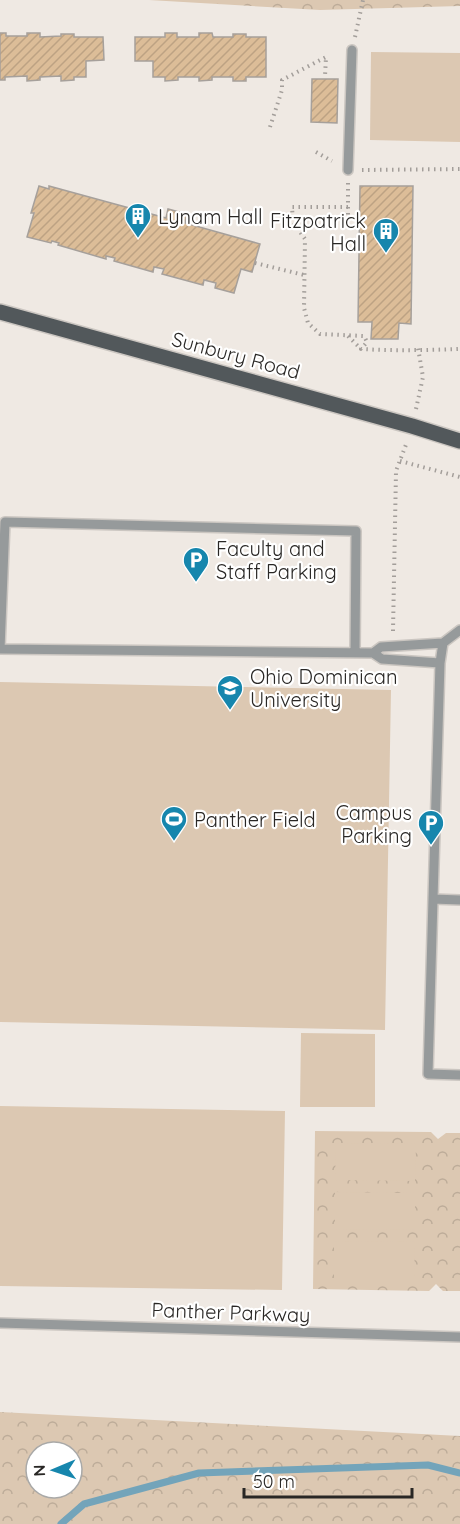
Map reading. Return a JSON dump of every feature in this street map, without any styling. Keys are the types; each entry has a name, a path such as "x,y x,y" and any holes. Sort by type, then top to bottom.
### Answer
{"main road":[{"name":"Sunbury Road","path":"0,312 460,441"}],"lane":[{"path":"348,170 352,50"},
{"path":"356,653 356,531 5,522 0,649 356,653 373,653 381,648 443,643 460,630"},
{"path":"443,643 428,1074 460,1075"},
{"path":"373,653 381,659 441,663"},
{"path":"433,899 460,900"},
{"name":"Panther Parkway","path":"0,1323 460,1336"}],"path":[{"path":"352,50 363,0"},
{"path":"270,127 282,90 282,80 326,57 325,76"},
{"path":"348,218 348,170 460,169"},
{"path":"348,207 292,207 293,222 305,239 304,308 308,323 320,334 364,336 368,342 361,349"},
{"path":"255,263 304,275"},
{"path":"347,336 361,349 400,351 417,348 460,349"},
{"path":"393,636 396,471 412,426 423,377 417,348"},
{"path":"400,461 460,477"}],"green space":[{"path":"149,0 460,0 460,6 320,10"},
{"path":"371,52 460,53 460,142 370,140"},
{"path":"0,682 391,690 385,1030 0,1022"},
{"path":"301,1033 375,1034 375,1107 300,1107"},
{"path":"0,1106 285,1111 282,1290 0,1286"},
{"path":"315,1131 431,1132 438,1139 446,1133 460,1133 460,1291 443,1291 436,1284 429,1291 313,1289"},
{"path":"336,1143 416,1144 415,1181 335,1180"},
{"path":"335,1192 415,1193 415,1230 335,1229"},
{"path":"334,1241 415,1242 414,1279 334,1279"},
{"path":"0,1412 460,1436 460,1524 0,1524"}],"building":[{"path":"0,33 6,33 6,36 27,36 27,33 40,33 40,37 74,34 74,37 103,37 104,60 86,61 86,77 74,77 74,80 61,81 61,76 40,77 40,80 27,81 27,76 5,77 5,80 0,80"},
{"path":"165,33 177,33 177,37 199,37 199,33 212,33 213,37 233,37 233,34 246,34 246,37 266,37 266,77 246,77 246,81 233,81 233,77 212,77 212,80 199,81 199,77 178,77 178,80 165,81 165,77 153,77 153,61 135,61 135,37 165,37"},
{"path":"312,79 338,79 337,123 311,122"},
{"name":"Lynam Hall","path":"39,186 49,189 49,186 166,218 168,209 187,214 185,223 260,244 252,272 241,269 234,293 215,288 216,283 204,280 203,285 162,274 164,269 154,267 153,272 114,261 115,258 106,256 106,259 58,245 59,243 52,241 51,243 27,237"},
{"name":"Fitzpatrick Hall","path":"360,186 413,186 411,324 399,323 398,339 371,339 372,322 358,322"}],"waterway":[{"path":"61,1524 84,1504 199,1473 428,1465 460,1473"}],"place":[{"name":"Lynam Hall","path":"138,239"},
{"name":"Fitzpatrick Hall","path":"386,254"},
{"name":"Faculty and Staff Parking","path":"196,583"},
{"name":"Ohio Dominican University","path":"230,711"},
{"name":"Panther Field","path":"174,842"},
{"name":"Campus Parking","path":"431,846"}]}
